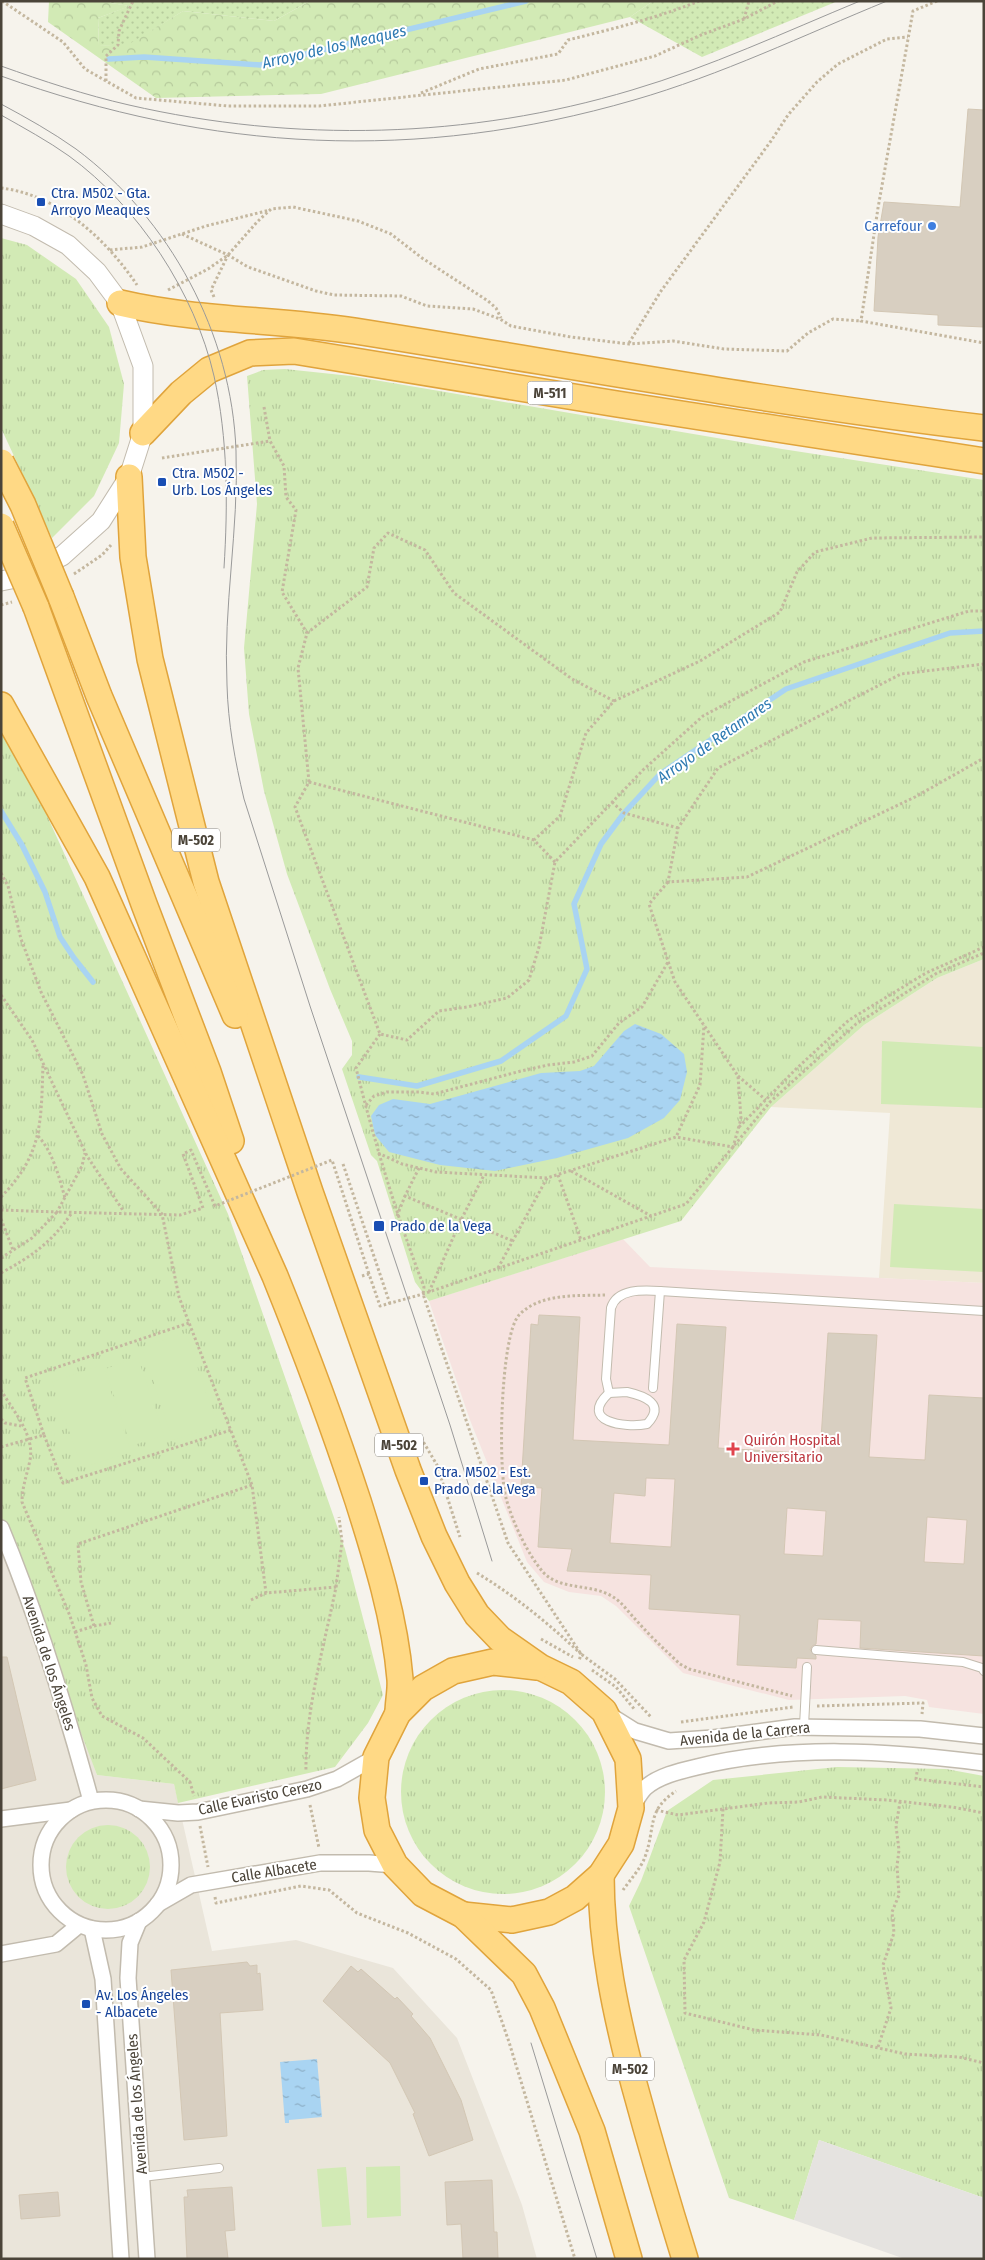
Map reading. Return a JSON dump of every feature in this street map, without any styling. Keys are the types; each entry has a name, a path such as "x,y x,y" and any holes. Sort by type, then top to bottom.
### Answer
{"highway":[{"name":"M-511","path":"120,303 156,312 349,330 759,396 984,428"},
{"name":"M-511","path":"143,432 181,393 209,370 250,353 294,351 616,404 984,461"},
{"name":"M-502","path":"1,462 23,505 61,596 99,696 310,1192"},
{"name":"M-502","path":"129,477 133,558 150,659 204,872 310,1192 408,1470 434,1536 457,1583 477,1615 500,1639 540,1667 571,1682 604,1711 628,1759 631,1808 620,1844 601,1874 575,1898 549,1912 512,1920 463,1915"},
{"name":"M-502","path":"1,526 36,607 144,904 208,1072 275,1276 338,1440 378,1564 400,1680 398,1713"},
{"name":"M-502","path":"1,705 97,878 275,1276"},
{"name":"M-502","path":"540,1667 493,1662 453,1671 422,1688 398,1713 376,1757 372,1798 377,1830 395,1865 423,1894 463,1915 524,1974 542,2008 592,2131 629,2259"},
{"name":"M-502","path":"601,1874 603,1925 610,1980 622,2037 654,2160 684,2259"}],"street":[{"name":"M-511","path":"1,214 34,226 68,245 97,272 120,303 143,366 143,432 129,477 101,521 62,556 16,578 1,581"},
{"name":"Avenida de los Ángeles","path":"1,1528 20,1572 56,1677 91,1802"},
{"name":"Avenida de la Carrera","path":"604,1711 635,1731 669,1741 713,1738 804,1726 920,1729 984,1736"},
{"name":"Avenida de la Carrera","path":"631,1808 645,1788 673,1773 716,1762 800,1752 918,1755 984,1763"},
{"name":"Calle Evaristo Cerezo","path":"139,1809 178,1813 198,1812 307,1789 337,1779 376,1757"},
{"path":"1,1820 71,1810 91,1802 107,1800 124,1802 139,1809 155,1823 166,1842 171,1863 168,1884 158,1904 139,1921 116,1929 86,1927 62,1913 49,1898 42,1879 41,1859 45,1840 56,1823 71,1810"},
{"name":"Calle Albacete","path":"158,1904 191,1885 320,1863 395,1865"},
{"name":"Avenida de los Ángeles","path":"139,1921 130,1944 128,1978 148,2259"},
{"name":"Avenida de los Ángeles","path":"86,1927 103,1979 121,2259"},
{"path":"1,1954 56,1944 86,1927"}],"lane":[{"path":"609,1393 606,1379 609,1317 612,1304 623,1294 646,1290 984,1311"},
{"path":"653,1388 660,1291"},
{"path":"627,1392 648,1398 654,1410 652,1418 647,1424 636,1426 622,1426 609,1422 601,1417 599,1410 601,1400 609,1393 627,1392"},
{"path":"816,1650 963,1662 982,1668 984,1671"},
{"path":"804,1726 804,1696 807,1667"},
{"path":"142,2177 218,2168"}],"path":[{"path":"2,1 63,42 85,69 136,98 228,106 319,106 566,80 655,56 701,35 744,19 778,1"},
{"path":"106,81 106,56 118,45 118,31 132,1"},
{"path":"418,95 479,69 558,54 568,40 611,30 678,10 699,1"},
{"path":"744,19 749,1"},
{"path":"861,321 913,11 937,1"},
{"path":"629,344 661,291 771,141 788,114 816,82 838,64 886,39 908,37"},
{"path":"1,188 29,194 72,216 109,250 122,264 138,287"},
{"path":"109,250 142,247 271,210 293,207 358,221 391,234 422,258 488,301 496,308 502,320"},
{"path":"164,292 208,269 228,255 257,222 271,210"},
{"path":"182,234 228,255 248,267 316,291 334,295 401,296 427,306 473,309 502,320 511,326 571,337 629,344 673,341 724,349 786,351 808,333 833,319 861,321 984,343"},
{"path":"223,317 211,290 228,255"},
{"path":"264,407 270,441 284,466 286,497 296,510 282,592 307,633"},
{"path":"162,458 270,441"},
{"path":"380,1034 295,807 309,782 298,668 307,633 367,587 374,548 388,533 425,550 454,593 572,679 614,701"},
{"path":"534,840 560,816 586,733 614,701 700,661 780,612 797,572 815,552 872,538 984,537"},
{"path":"380,1034 407,1040 440,1011 467,1008 507,998 529,980 539,947 556,862 642,770 703,716 804,662 969,611 984,612"},
{"path":"766,1100 738,1076 675,982 649,904 668,882 678,828 718,768 901,674 984,664"},
{"path":"668,882 747,877 915,797 984,758"},
{"path":"309,782 534,840 556,862"},
{"path":"612,802 624,814 678,828"},
{"path":"1,873 8,886 21,939 42,992 83,1074 102,1134 121,1169 162,1214 179,1297 252,1485 266,1593"},
{"path":"739,1128 796,1069 849,1020 926,973 984,947"},
{"path":"1,1210 71,1214 124,1212 180,1214 203,1208 183,1154 191,1150 215,1206 332,1160 380,1306 390,1304 686,1204 770,1102 856,1024 937,973 984,953"},
{"path":"366,1106 374,1096 387,1092 434,1094 521,1071 574,1062 592,1056 619,1022 642,1007 668,962"},
{"path":"1,995 32,1040 86,1153 124,1212"},
{"path":"676,1138 700,1084 704,1025"},
{"path":"380,1034 356,1068 397,1216 424,1287 423,1294 508,1543 581,1654 579,1661"},
{"path":"1,1197 19,1179 32,1156 38,1136 43,1062"},
{"path":"733,1147 741,1119 738,1076"},
{"path":"38,1136 44,1143 58,1173 65,1198"},
{"path":"378,1153 402,1164 436,1172 547,1178 676,1138 733,1147"},
{"path":"1,1258 32,1238 58,1212 82,1166 86,1153"},
{"path":"343,1164 390,1304"},
{"path":"397,1216 419,1168"},
{"path":"571,1171 651,1216"},
{"path":"429,1292 484,1174"},
{"path":"558,1175 581,1240"},
{"path":"498,1268 547,1178"},
{"path":"405,1196 512,1241"},
{"path":"1,1272 31,1256 57,1234 71,1214"},
{"path":"1,1220 13,1250"},
{"path":"623,1294 549,1298 532,1305 518,1316 507,1347 503,1396 503,1480 505,1498 511,1513 533,1558 550,1579 601,1590 615,1598 680,1664 689,1669 788,1696 804,1696"},
{"path":"189,1324 25,1378 44,1434 63,1483 230,1430"},
{"path":"1,1390 30,1439 30,1459 22,1489 22,1502 76,1632 86,1666 92,1698 102,1716 143,1738 190,1782 198,1812 210,1882 216,1903 301,1886 329,1890 357,1913 408,1933 456,1959 491,1990 509,2042 575,2259"},
{"path":"1,1419 5,1422 22,1426"},
{"path":"418,1432 437,1465 462,1543"},
{"path":"1,1447 44,1434"},
{"path":"94,1626 81,1582 78,1544 252,1485"},
{"path":"474,1578 471,1570 506,1591 550,1624 581,1654 615,1679 647,1715 656,1719"},
{"path":"251,1600 266,1593 336,1587 306,1749 307,1789 320,1863 329,1890"},
{"path":"76,1632 111,1623"},
{"path":"534,1636 583,1664"},
{"path":"588,1667 616,1687 635,1710 651,1721"},
{"path":"674,1723 787,1707 923,1703 920,1729"},
{"path":"711,1718 713,1738"},
{"path":"918,1755 916,1779 984,1787"},
{"path":"620,1895 645,1858 656,1810 665,1799 678,1790"},
{"path":"656,1810 678,1815 768,1803 798,1802 822,1797 952,1807 984,1813"},
{"path":"878,2047 891,2008 883,1965 894,1932 892,1912 898,1896 897,1866 899,1850 896,1826 900,1802"},
{"path":"723,1809 717,1871 704,1922 684,1960 685,2013 754,2030 822,2035 905,2054 958,2057 984,2063"}],"shaded area":[{"path":"984,959 984,1283 879,1278 890,1113 771,1107 864,1025 937,978"},
{"name":"Quirón Hospital Universitario","path":"623,1239 650,1267 984,1283 984,1714 929,1707 927,1700 905,1696 789,1700 683,1673 616,1606 601,1596 569,1592 544,1582 527,1562 470,1420 429,1301"},
{"path":"1,1504 97,1775 174,1784 212,1951 296,1940 393,1968 457,2038 522,2205 537,2259 1,2259"},
{"path":"819,2140 984,2198 984,2259 905,2259 794,2220"}],"green space":[{"path":"49,1 109,1 130,6 98,18 99,45 126,46 183,11 274,21 310,1 653,1 630,17 321,94 156,98 48,22"},
{"path":"109,1 310,1 274,21 183,11 126,47 99,45 98,18 129,6"},
{"path":"653,1 838,1 702,57 630,17"},
{"path":"1,238 27,245 76,279 109,327 124,384 119,443 94,496 52,538 1,428"},
{"path":"285,369 351,376 782,449 984,480 984,959 937,978 864,1025 771,1107 681,1221 429,1301 415,1282 377,1161 371,1155 342,1069 352,1055 352,1041 330,989 287,874 264,791 249,714 244,648 257,504 247,376 263,370"},
{"path":"1,725 14,743 228,1214 345,1549 383,1695 368,1723 335,1767 178,1803 174,1784 97,1775 1,1522"},
{"path":"882,1041 984,1047 984,1108 881,1104"},
{"path":"894,1204 984,1209 984,1272 890,1267"},
{"path":"186,1333 217,1426 173,1440 142,1347"},
{"path":"138,1358 164,1435 131,1446 105,1369"},
{"path":"102,1365 131,1452 82,1468 52,1382"},
{"path":"493,1690 513,1690 533,1694 551,1702 568,1713 582,1727 593,1744 601,1762 605,1792 601,1822 593,1840 582,1857 568,1871 551,1882 533,1890 513,1894 493,1894 473,1890 455,1882 438,1871 424,1857 413,1840 405,1822 401,1802 401,1782 405,1762 413,1744 424,1727 438,1713 455,1702 473,1694"},
{"path":"837,1767 946,1769 984,1776 984,2198 819,2140 794,2220 729,2198 629,1906 641,1881 667,1811 713,1780"},
{"path":"108,1825 124,1828 138,1837 147,1851 150,1867 147,1883 138,1897 124,1906 108,1909 92,1906 78,1897 69,1883 66,1867 69,1851 78,1837 92,1828"},
{"path":"400,2166 401,2216 367,2218 366,2167"},
{"path":"346,2167 351,2225 322,2227 317,2169"}],"water":[{"path":"635,1024 661,1034 684,1054 687,1072 680,1100 664,1118 628,1138 557,1158 495,1171 440,1165 389,1152 375,1135 371,1116 379,1105 393,1099 430,1104 541,1073 580,1071 594,1066 624,1031"},
{"path":"317,2059 322,2117 289,2120 289,2123 285,2123 280,2062"}],"building":[{"name":"Carrefour","path":"968,109 984,110 984,327 938,325 938,315 874,311 878,237 884,202 960,207"},
{"path":"539,1315 580,1317 573,1440 669,1445 677,1324 726,1327 718,1448 820,1454 828,1333 877,1335 869,1457 925,1460 929,1395 984,1398 984,1656 860,1648 861,1621 818,1619 816,1644 810,1650 816,1656 816,1659 797,1658 796,1668 737,1665 740,1615 649,1609 651,1575 567,1571 572,1549 538,1547 542,1488 521,1487 531,1324 538,1325","holes":["646,1478 675,1479 671,1547 610,1543 614,1493 645,1496","787,1508 826,1511 823,1556 784,1554","927,1517 967,1520 964,1564 924,1562"]},
{"path":"1,1657 7,1657 36,1780 1,1789"},
{"path":"247,1962 250,1966 257,1965 257,1974 260,1973 263,2010 220,2013 227,2136 184,2140 171,1970"},
{"path":"351,1966 358,1972 361,1969 395,1999 397,1997 413,2014 411,2016 430,2038 461,2100 473,2140 429,2156 413,2114 415,2113 390,2063 323,2001"},
{"path":"492,2180 494,2232 497,2232 498,2259 463,2259 461,2224 447,2225 445,2182"},
{"path":"232,2187 235,2230 225,2231 228,2259 187,2259 184,2197 188,2197 187,2190"},
{"path":"58,2192 60,2216 21,2219 19,2195"}],"waterway":[{"name":"Arroyo de los Meaques","path":"109,59 144,57 260,65 526,1"},
{"name":"Arroyo de Retamares","path":"359,1077 417,1086 501,1061 566,1016 587,969 574,904 601,844 624,813 660,774 786,689 950,633 984,631"},
{"name":"Arroyo de Retamares","path":"1,811 22,845 45,892 60,937 93,982"}],"tram line":[{"path":"1,66 96,97 129,105 191,117 254,126 318,130 381,130 445,126 508,118 570,106 632,90 719,60 860,1"},
{"path":"1,76 80,101 159,121 237,134 316,140 394,140 473,134 553,120 666,90 730,67 887,1"},
{"path":"1,104 39,125 76,149 110,177 140,209 167,244 190,282 208,322 223,364 232,407 236,451 235,510 227,626 227,685 233,742 244,799 310,1006 450,1425 492,1561"},
{"path":"1,115 69,156 94,176 140,226 178,283 205,345 219,400 226,472 224,568"},
{"path":"531,2043 597,2259"}],"place":[{"name":"Ctra. M502 - Gta. Arroyo Meaques","path":"41,202"},
{"name":"Carrefour","path":"932,226"},
{"name":"Ctra. M502 - Urb. Los Ángeles","path":"162,482"},
{"name":"Prado de la Vega","path":"379,1226"},
{"name":"Quirón Hospital Universitario","path":"733,1449"},
{"name":"Ctra. M502 - Est. Prado de la Vega","path":"424,1481"},
{"name":"Av. Los Ángeles - Albacete","path":"86,2004"}]}
